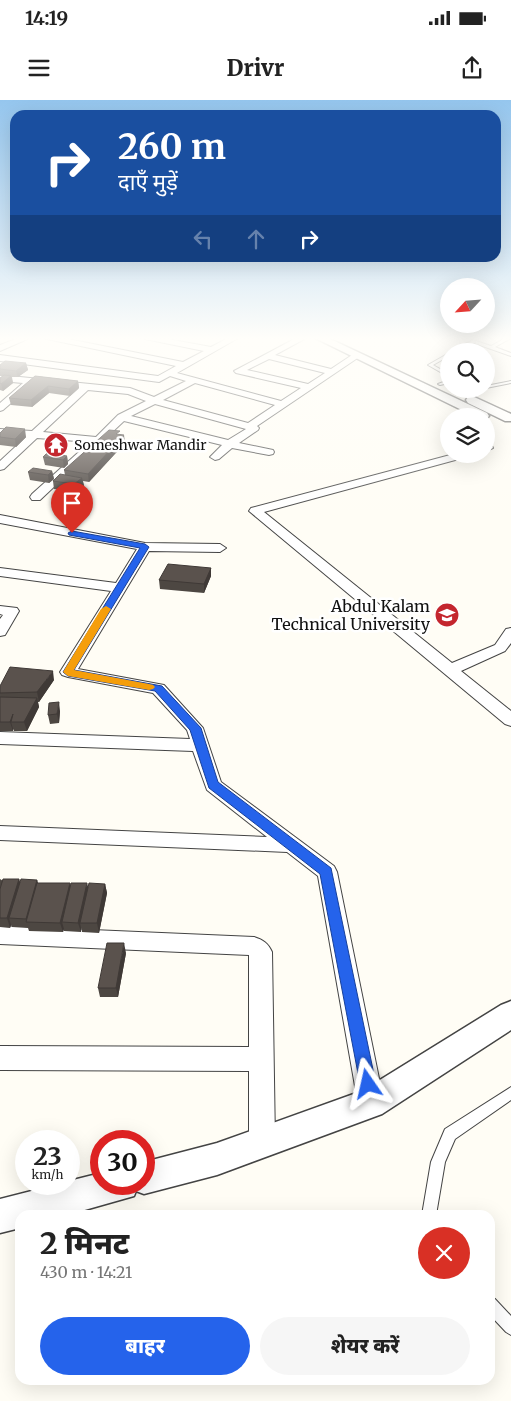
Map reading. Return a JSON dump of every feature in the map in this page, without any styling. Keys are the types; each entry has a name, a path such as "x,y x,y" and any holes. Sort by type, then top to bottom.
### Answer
{"street":[{"path":"0,408 13,398"},
{"path":"0,467 74,398"},
{"path":"147,398 254,428 215,457"},
{"path":"36,497 122,417 158,398"},
{"path":"258,398 281,404"},
{"path":"250,426 291,398"},
{"path":"446,398 467,408"},
{"path":"468,398 510,424"},
{"path":"122,417 268,452"},
{"path":"495,424 498,426 510,424"},
{"path":"0,432 99,440"},
{"path":"440,461 255,511 511,720"},
{"path":"0,519 145,547 220,548"},
{"path":"145,547 68,672 158,689 195,728 213,785 326,872 372,1103"},
{"path":"0,572 119,588"},
{"path":"0,610 12,611 0,632"},
{"path":"450,670 500,648 511,632"},
{"path":"0,738 200,745"},
{"path":"0,833 292,845"},
{"path":"0,935 254,946 261,952 262,1142"},
{"path":"155,1175 217,1159 372,1103 511,1014"},
{"path":"0,1058 262,1059"},
{"path":"23,1210 90,1192"},
{"path":"0,1216 15,1212"}],"lane":[{"path":"430,1210 438,1162 450,1134 511,1093"},
{"path":"495,1309 511,1327"}],"building":[{"path":"9,398 34,398 31,400"},
{"path":"6,427 25,429 15,439 0,437 0,433"},
{"path":"109,430 120,431 116,434 124,435 88,474 64,470"},
{"path":"47,453 67,456 63,460 43,457"},
{"path":"33,468 52,471 48,475 28,472"},
{"path":"60,474 82,478 74,484 53,481"},
{"path":"168,564 211,568 204,584 159,580"},
{"path":"10,667 53,671 37,692 0,693 0,686"},
{"path":"0,697 37,698 24,722 11,722 13,714 10,722 0,722"},
{"path":"59,702 57,714 48,715 49,703"},
{"path":"3,879 19,879 7,918 0,918 0,889"},
{"path":"21,879 37,880 26,919 9,918"},
{"path":"37,883 70,883 60,923 26,922"},
{"path":"71,883 87,883 78,923 62,922"},
{"path":"89,883 105,884 97,923 80,923"},
{"path":"107,943 124,943 116,988 98,988"}],"slow traffic":[{"path":"106,609 68,672 149,687"}],"place":[{"name":"Someshwar Mandir","path":"56,445"},
{"name":"Abdul Kalam Technical University","path":"447,615"}],"route":[{"path":"72,533 145,547 68,672 158,689 195,728 213,785 326,872 368,1084"}]}
